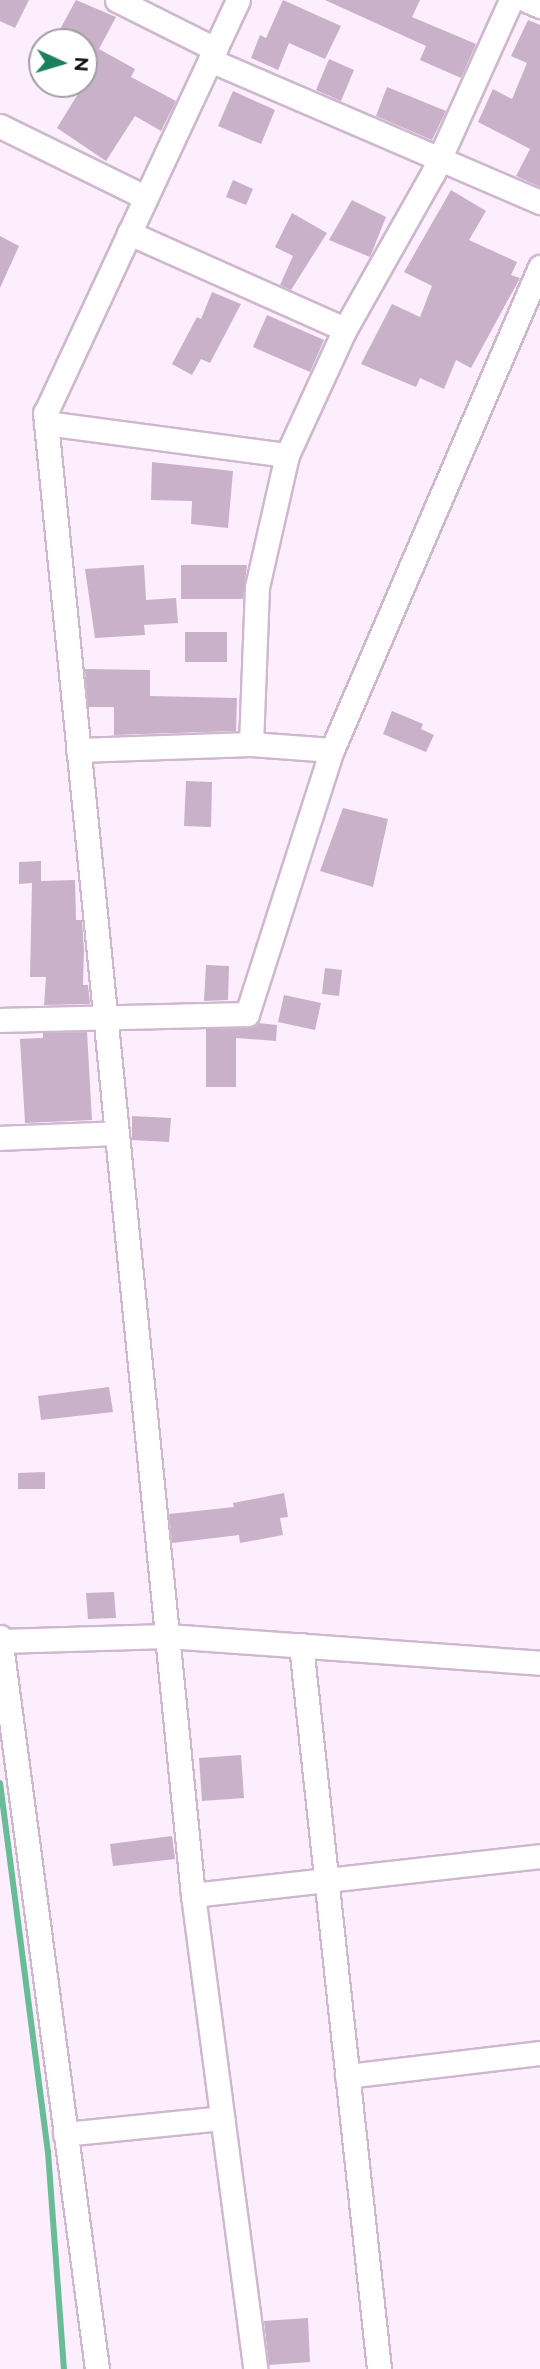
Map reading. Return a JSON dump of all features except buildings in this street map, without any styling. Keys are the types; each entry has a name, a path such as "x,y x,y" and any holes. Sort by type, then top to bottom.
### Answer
{"street":[{"path":"117,0 213,54 439,160 540,202"},
{"path":"238,0 44,413 193,1895 255,2369"},
{"path":"251,744 257,587 287,455 345,329 439,160 510,0"},
{"path":"526,0 540,6"},
{"path":"0,126 145,197"},
{"path":"129,233 345,329"},
{"path":"0,1020 247,1014 332,750 540,267"},
{"path":"46,423 287,455"},
{"path":"78,750 251,744 332,750"},
{"path":"0,1138 117,1133"},
{"path":"97,2369 0,1639 167,1636 540,1663"},
{"path":"301,1645 379,2369"},
{"path":"193,1895 326,1877 540,1856"},
{"path":"347,2076 540,2053"},
{"path":"65,2134 222,2118"}],"waterway":[{"path":"0,1783 48,2152 64,2369"}]}
